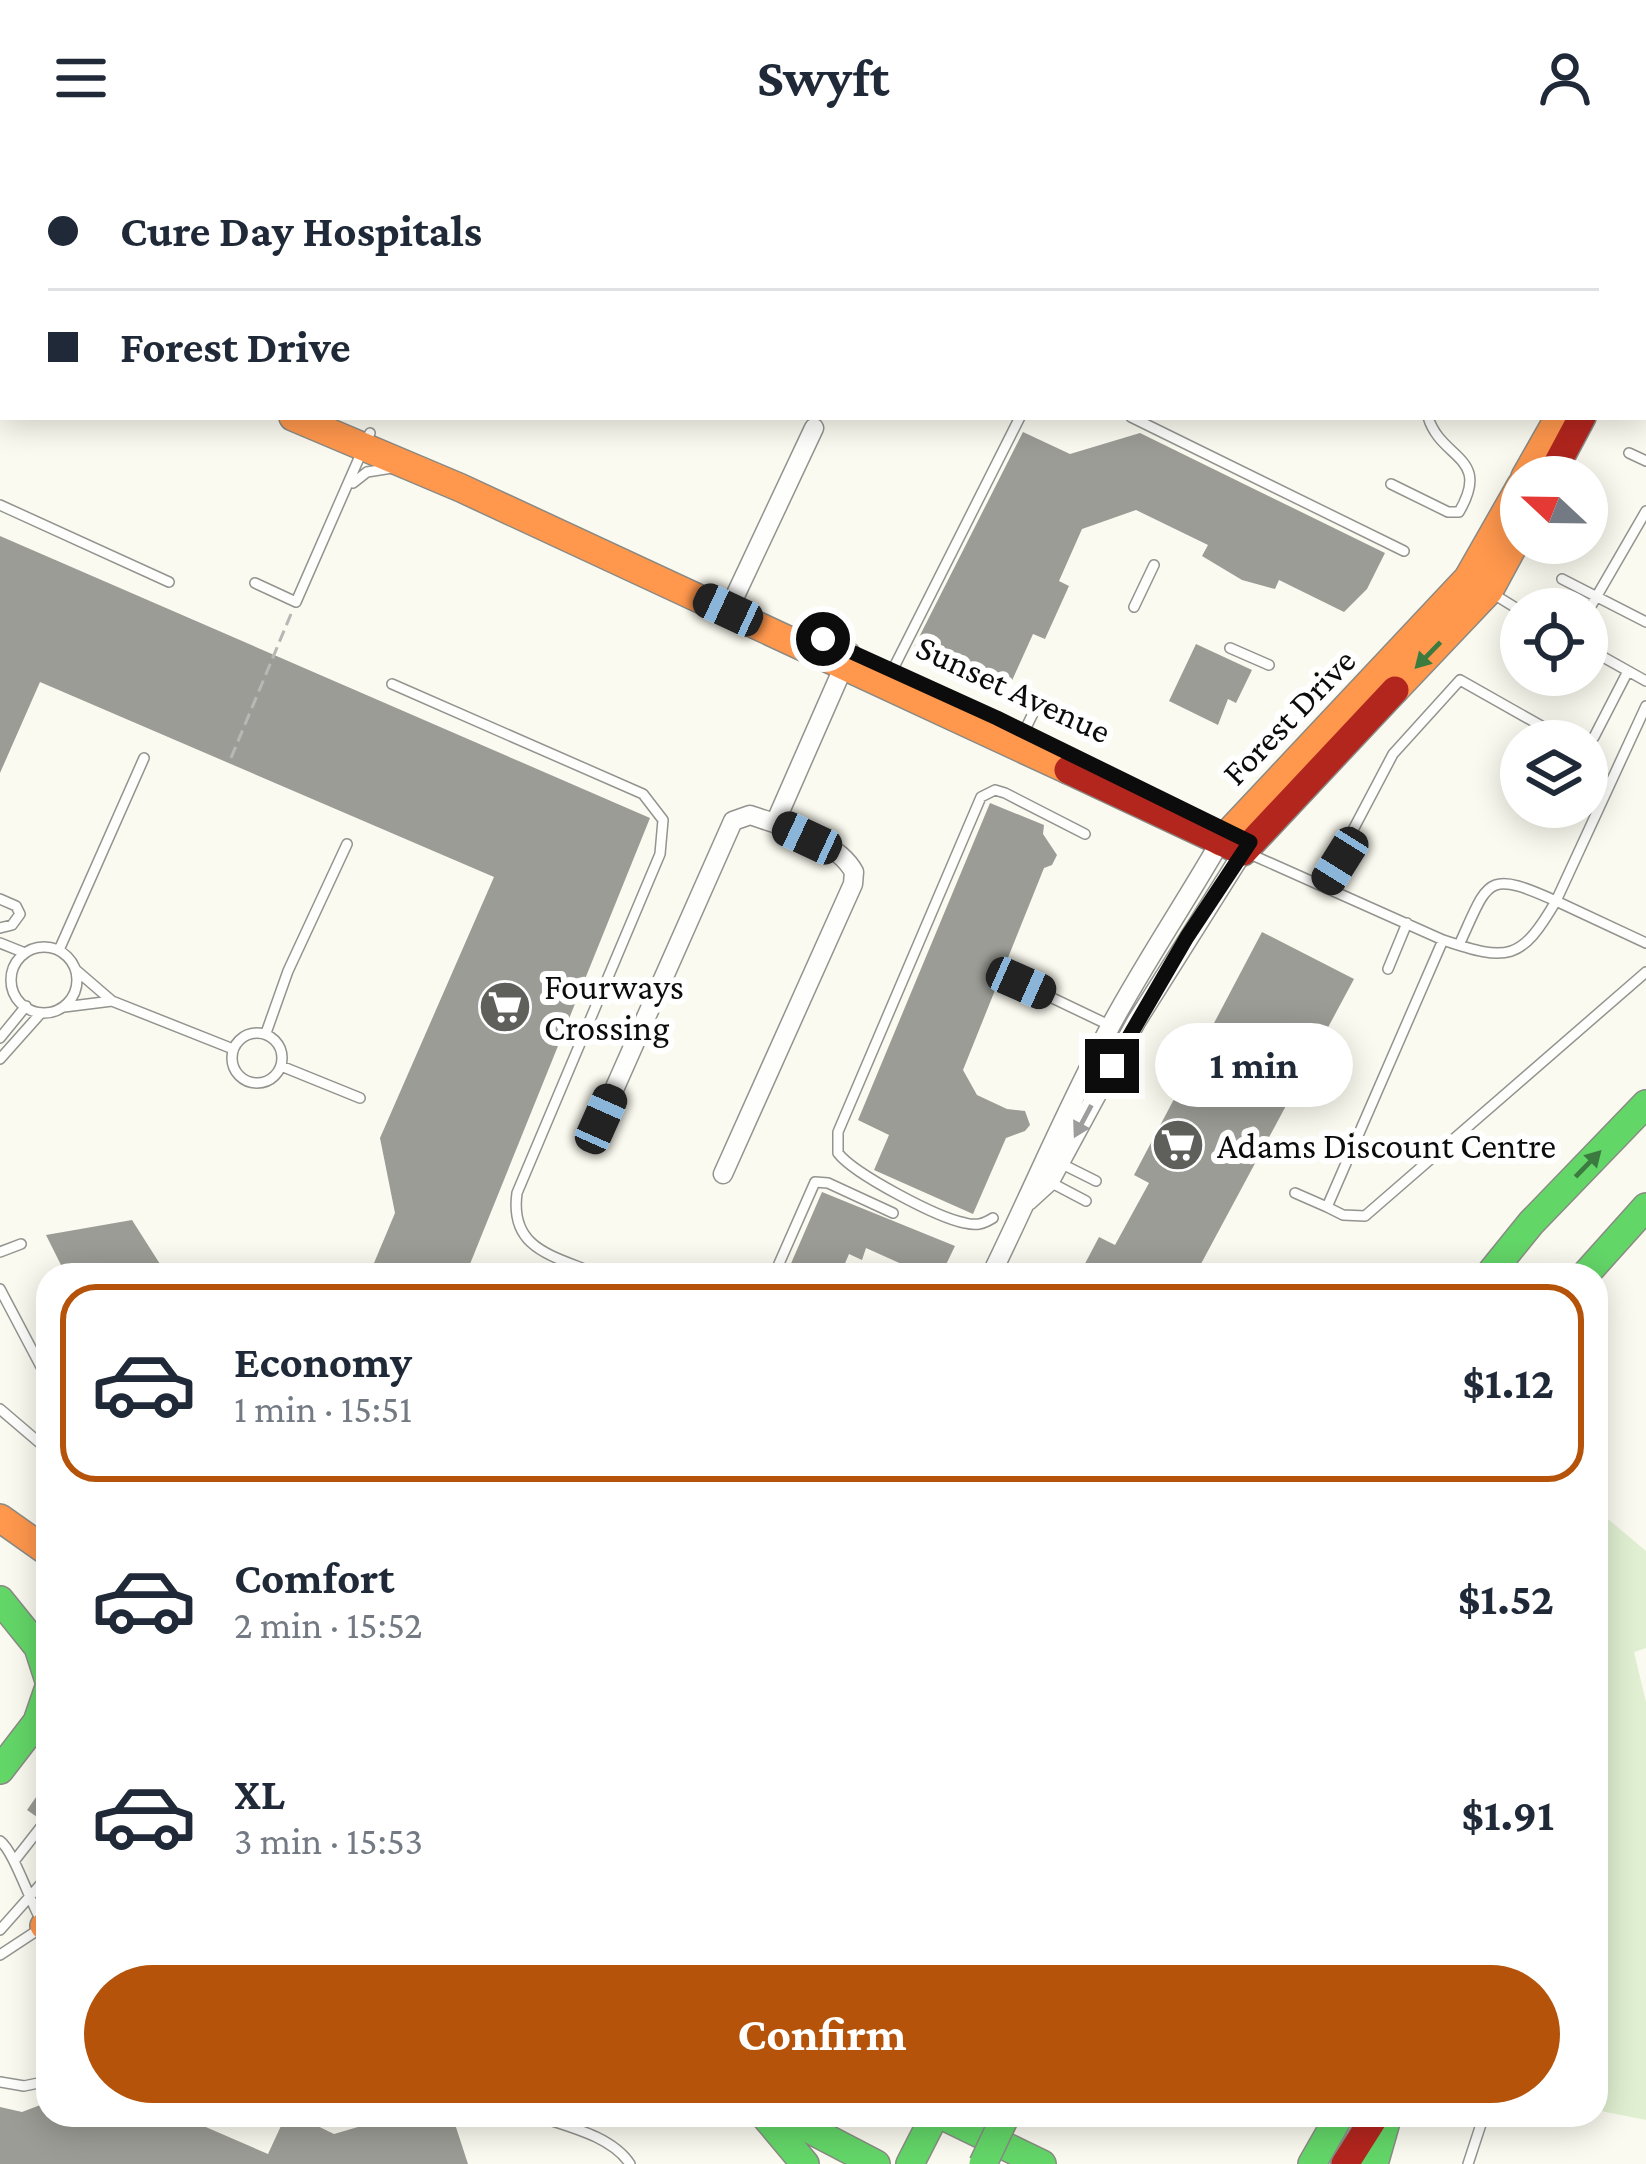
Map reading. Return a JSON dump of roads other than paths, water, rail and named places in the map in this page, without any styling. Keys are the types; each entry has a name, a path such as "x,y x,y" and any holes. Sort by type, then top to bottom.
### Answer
{"street":[{"name":"Sunset Avenue","path":"302,420 367,442 730,605 1240,845"},
{"name":"Sunset Avenue","path":"338,420 410,468 730,605"},
{"name":"Forest Drive","path":"1537,456 1557,420"},
{"path":"1561,456 1580,420"},
{"path":"730,605 814,428"},
{"name":"Forest Drive","path":"1478,585 1500,534"},
{"name":"Forest Drive","path":"997,1263 1119,1030 1240,845 1500,558"},
{"path":"775,823 847,659"},
{"path":"601,1119 733,821 750,814 775,823 838,853 854,872 853,884 723,1174"},
{"path":"1490,1263 1646,1104"},
{"path":"1596,1263 1646,1207"},
{"path":"1499,1263 1531,1223"},
{"path":"0,1519 36,1544"},
{"path":"0,1597 36,1621"},
{"path":"0,1597 36,1644"},
{"path":"0,1770 36,1723"},
{"path":"774,2127 805,2164"},
{"path":"805,2127 876,2164"},
{"path":"910,2164 931,2127"},
{"path":"963,2127 1042,2164"},
{"path":"983,2164 1000,2127"},
{"path":"1312,2161 1333,2127"},
{"path":"1345,2164 1368,2127"},
{"path":"1374,2164 1385,2127"}],"lane":[{"path":"888,678 1018,420"},
{"path":"1137,420 1404,551"},
{"path":"1391,484 1448,512 1459,512 1472,478 1467,465 1429,420"},
{"path":"255,584 296,602 367,442"},
{"path":"1629,453 1646,461"},
{"path":"347,488 367,472 410,468"},
{"path":"0,505 169,582"},
{"path":"1604,588 1646,511"},
{"path":"1135,607 1154,565"},
{"path":"1562,579 1580,588"},
{"path":"1478,585 1500,598"},
{"path":"1608,603 1646,622"},
{"path":"1230,648 1269,665"},
{"path":"1608,659 1646,681"},
{"path":"1602,720 1628,670"},
{"path":"1324,885 1393,754 1460,680 1531,720"},
{"path":"392,684 643,794 663,820 660,854 517,1193 520,1233 536,1247 572,1263"},
{"path":"1020,739 1038,703"},
{"path":"1556,902 1646,706"},
{"path":"59,950 144,758"},
{"path":"993,1218 978,1225 956,1221 859,1172 838,1153 838,1132 981,797 995,790 1005,793 1085,835"},
{"path":"266,1034 288,971 347,844"},
{"name":"Sunset Avenue","path":"1240,845 1443,940 1489,952 1523,949 1556,902"},
{"path":"1459,945 1484,892 1492,884 1511,882 1646,943"},
{"path":"0,899 16,906 20,914 12,925 0,928"},
{"path":"1388,969 1407,923"},
{"path":"1327,1207 1443,940"},
{"path":"0,943 25,953"},
{"path":"41,1013 17,999 5,979 25,953 47,946 59,950 112,1001 233,1049"},
{"path":"63,1007 75,991 76,970"},
{"path":"1295,1193 1342,1215 1365,1216 1646,972"},
{"path":"1021,983 1119,1030"},
{"path":"0,1059 41,1013 112,1001"},
{"path":"0,1038 26,1006"},
{"path":"266,1034 282,1050 281,1066 265,1082 249,1082 233,1066 233,1049 242,1036 266,1034"},
{"path":"281,1066 360,1098"},
{"path":"1053,1159 1096,1181"},
{"path":"1042,1178 1086,1201"},
{"path":"779,1263 815,1182 828,1183 893,1214"},
{"path":"0,1252 21,1244"},
{"path":"0,1288 36,1357"},
{"path":"0,1409 36,1440"},
{"path":"15,1861 36,1833"},
{"path":"0,1840 15,1861 36,1910"},
{"path":"0,1930 36,1889"},
{"path":"0,1954 36,1931"},
{"path":"0,2083 36,2084"},
{"path":"568,2127 622,2153 630,2164"},
{"path":"1468,2164 1480,2127"}],"place":[{"name":"Fourways Crossing","path":"505,1007"},
{"name":"Adams Discount Centre","path":"1178,1145"}]}
